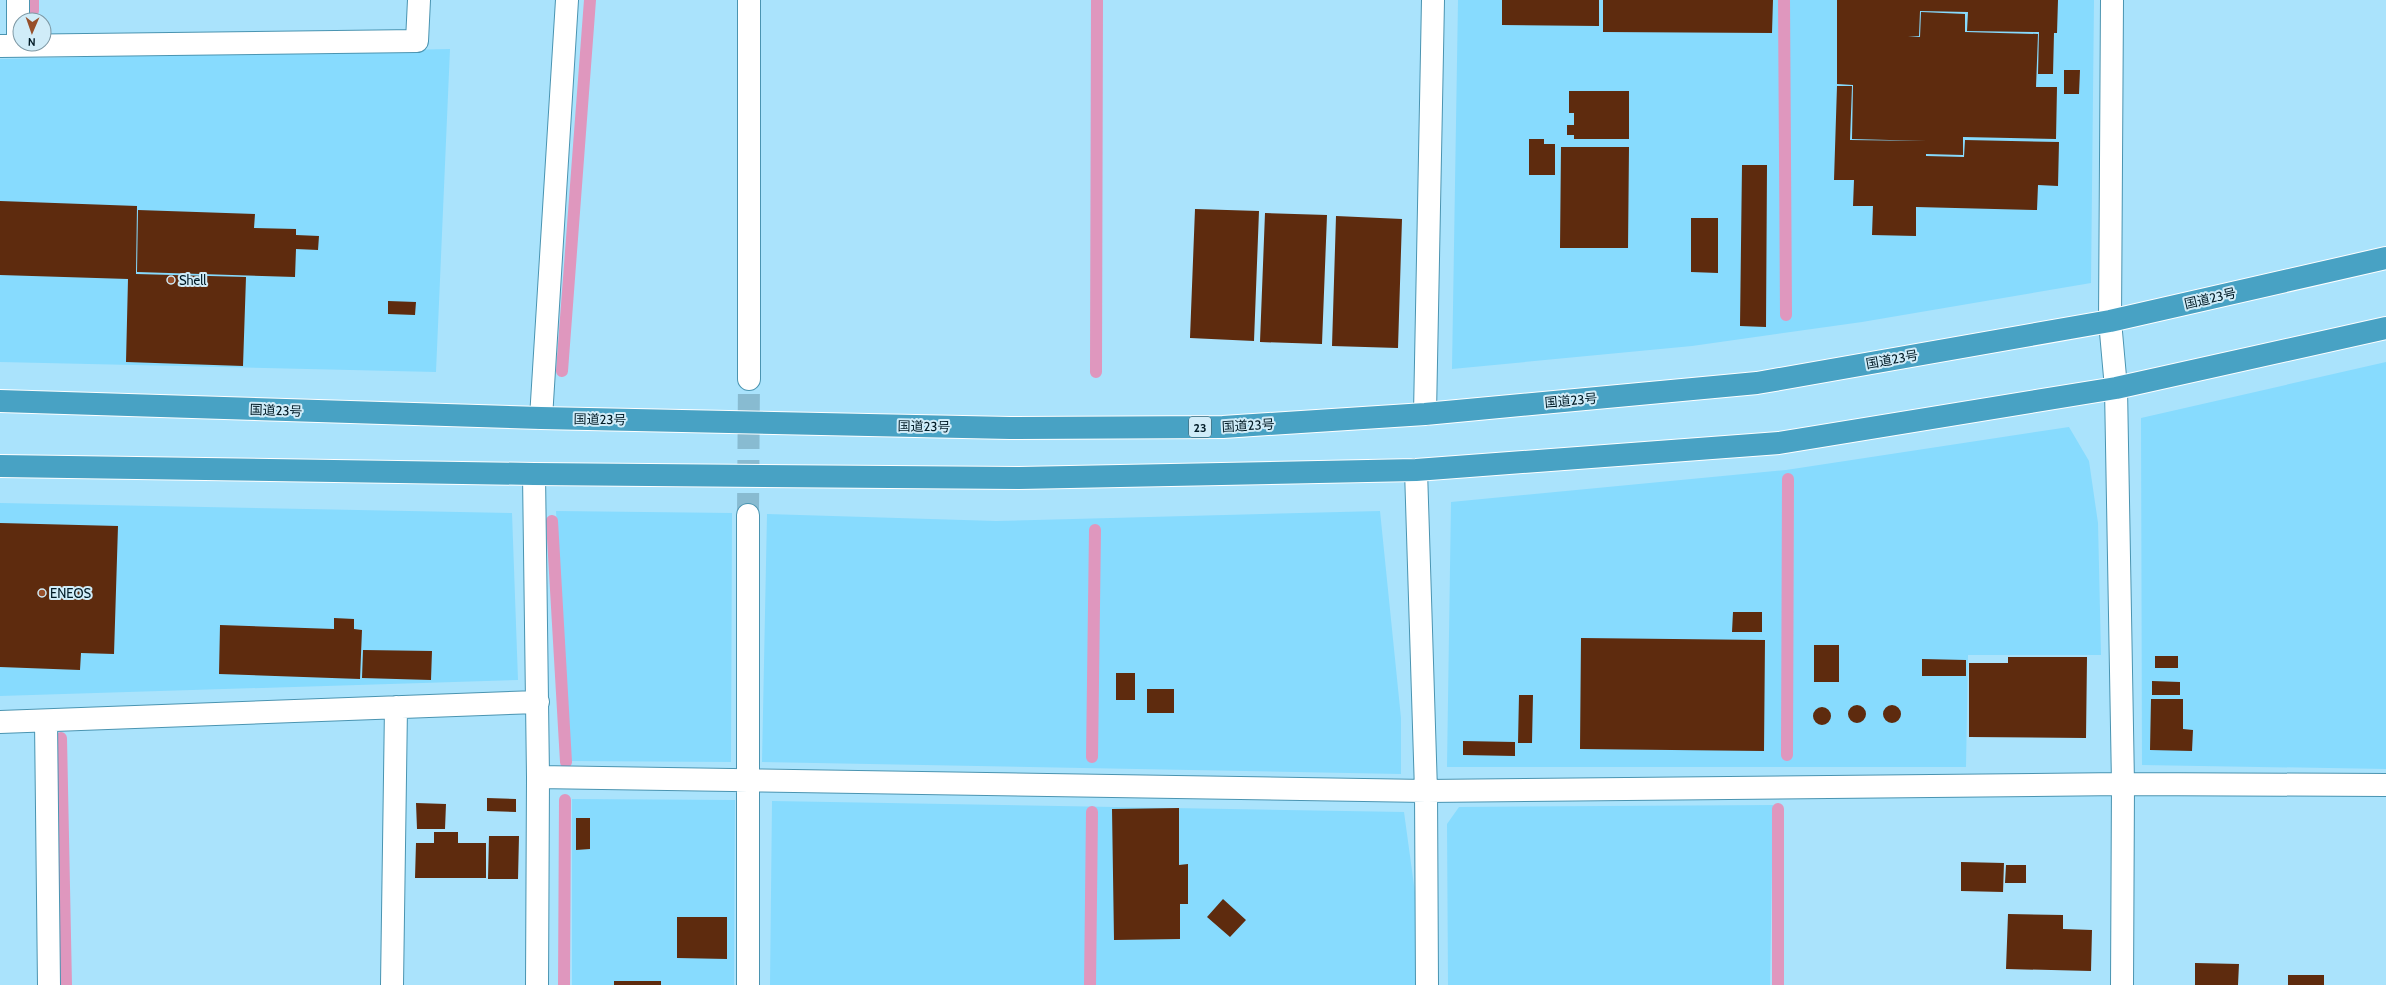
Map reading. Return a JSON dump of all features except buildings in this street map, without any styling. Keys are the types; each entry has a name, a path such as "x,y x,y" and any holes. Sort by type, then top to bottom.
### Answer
{"highway":[{"name":"国道23号","path":"0,401 541,418 1010,428 1208,427 1425,414 1757,383 2110,321 2386,258"},
{"path":"0,466 534,474 1019,478 1416,470 1779,442 2116,388 2386,328"}],"street":[{"path":"18,0 9,46 418,41 419,0"},
{"path":"541,418 567,0"},
{"path":"749,0 749,379"},
{"path":"1425,414 1433,0"},
{"path":"2112,0 2110,321 2116,388 2123,784 2122,985"},
{"path":"1416,470 1426,791 1427,985"},
{"path":"534,474 538,702 537,985"},
{"path":"748,515 750,782 748,985"},
{"path":"0,722 538,702"},
{"path":"392,985 396,707"},
{"path":"46,721 49,985"},
{"path":"538,777 750,782 1426,791 2123,784 2386,785"}],"shaded area":[{"path":"1458,0 2094,0 2091,283 1862,322 1692,346 1452,369"},
{"path":"450,49 436,372 0,362 0,59"},
{"path":"2386,362 2386,769 2142,765 2141,418"},
{"path":"2069,427 2089,461 2098,523 2101,655 1968,655 1966,767 1447,767 1451,502 1786,470"},
{"path":"0,503 512,513 518,680 0,696"},
{"path":"556,511 732,513 731,762 570,761"},
{"path":"1380,511 1401,718 1401,774 762,762 767,514 996,521"},
{"path":"572,799 735,800 734,985 572,985"},
{"path":"772,801 1404,812 1416,900 1416,985 770,985"},
{"path":"1773,805 1770,985 1448,985 1447,824 1459,807"}],"waterway":[{"path":"33,0 33,11"},
{"path":"562,371 590,0"},
{"path":"1096,372 1097,0"},
{"path":"1784,0 1786,315"},
{"path":"1787,755 1788,479"},
{"path":"552,521 566,762"},
{"path":"1092,757 1095,530"},
{"path":"61,738 66,985"},
{"path":"564,985 565,800"},
{"path":"1778,809 1778,985"},
{"path":"1090,985 1092,812"}],"tunnel":[{"path":"748,515 749,379"}],"place":[{"name":"Shell","path":"171,280"},
{"name":"ENEOS","path":"42,593"}]}
